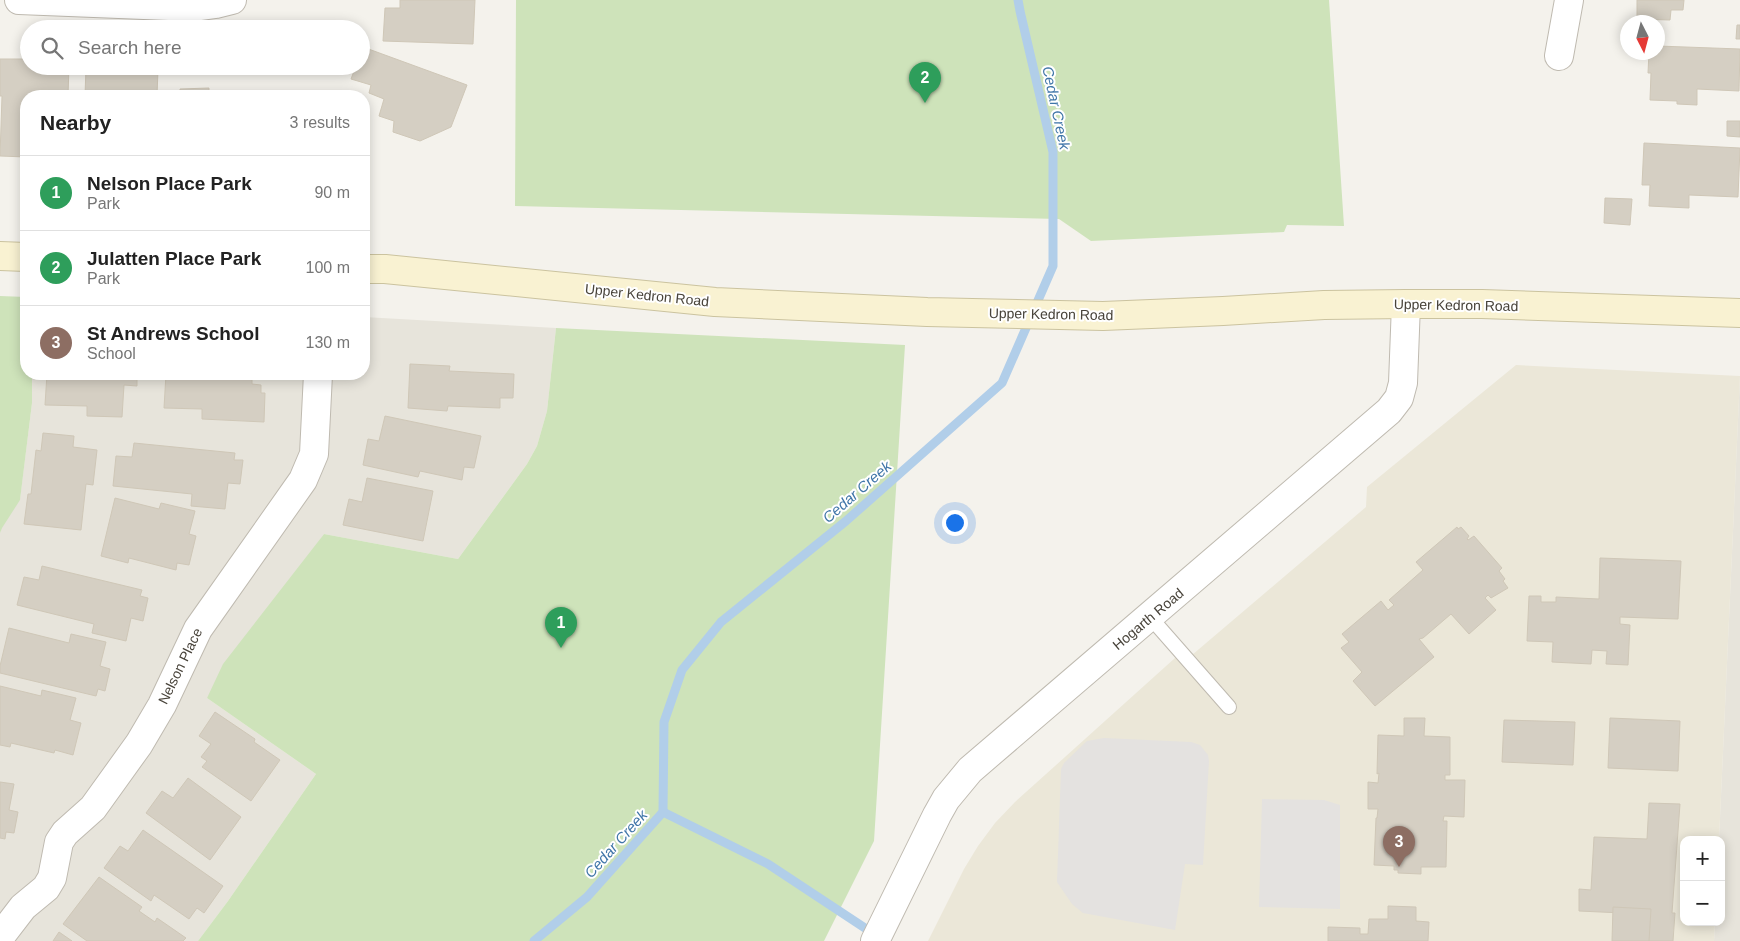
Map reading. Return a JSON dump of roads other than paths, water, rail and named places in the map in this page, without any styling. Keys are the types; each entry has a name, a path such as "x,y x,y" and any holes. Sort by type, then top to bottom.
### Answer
{"main road":[{"path":"0,256 20,257"},
{"name":"Upper Kedron Road","path":"370,269 715,302 927,312 1103,316 1223,312 1324,305 1406,304 1740,313"}],"street":[{"path":"19,0 194,7 232,0"},
{"path":"1559,56 1569,0"},
{"name":"Hogarth Road","path":"875,941 937,815 946,799 970,770 1390,411 1399,398 1403,383 1406,304"},
{"name":"Nelson Place","path":"0,937 23,907 46,888 52,878 57,848 64,833 93,808 140,744 162,705 198,628 303,480 314,454 318,380"}],"lane":[{"path":"1150,618 1229,707"}],"waterway":[{"name":"Cedar Creek","path":"534,941 587,897 663,812 664,722 682,670 721,622 846,521 1002,383 1053,266 1053,152 1018,0"},
{"path":"663,812 768,864 874,934"}],"place":[{"name":"Julatten Place Park","path":"925,103"},
{"name":"Nelson Place Park","path":"561,648"},
{"name":"St Andrews School","path":"1399,867"}]}
